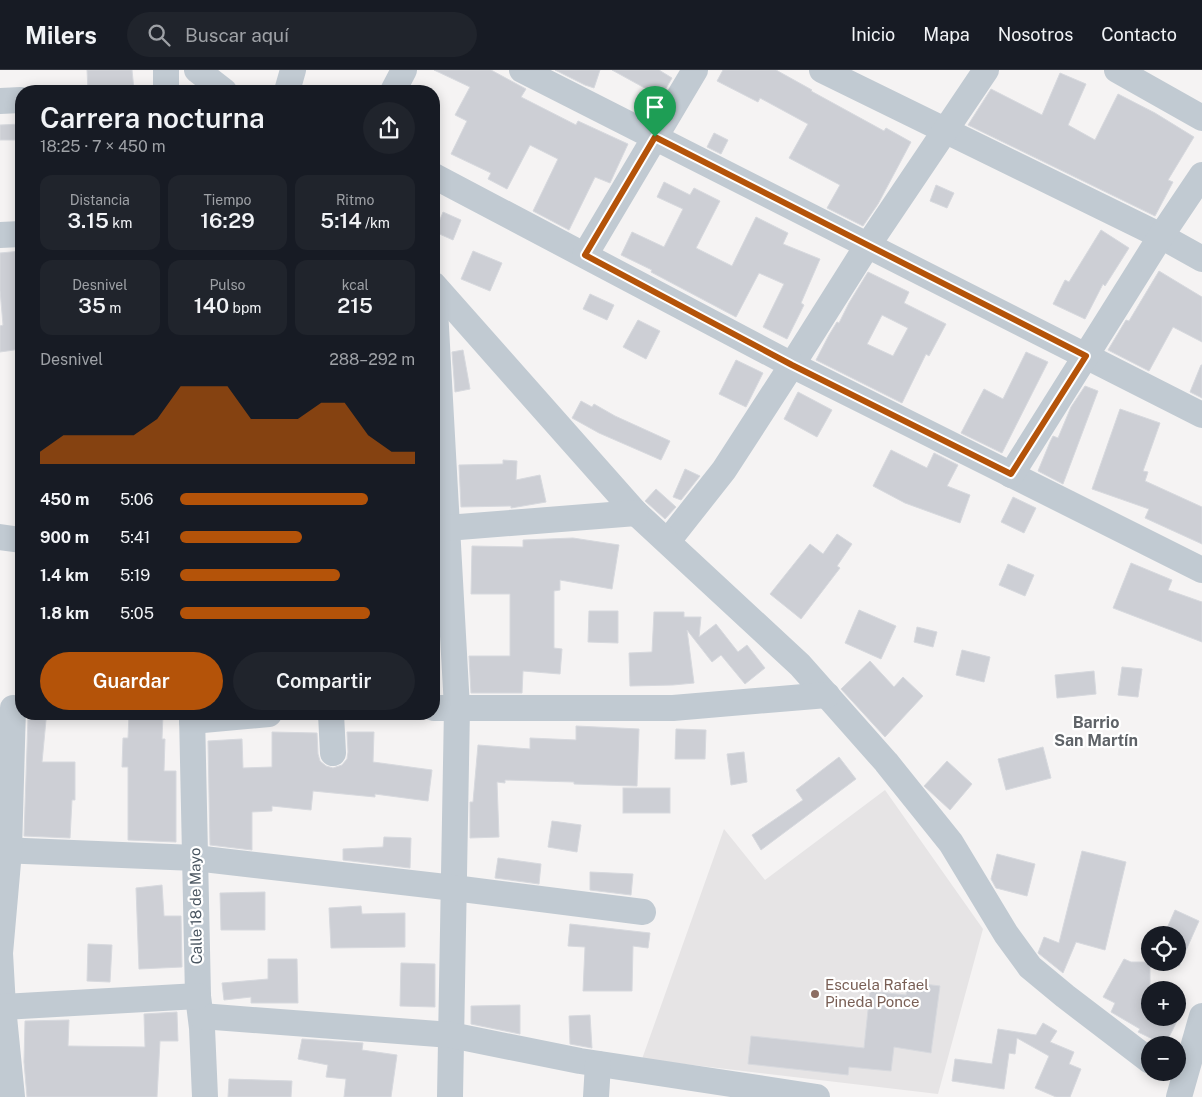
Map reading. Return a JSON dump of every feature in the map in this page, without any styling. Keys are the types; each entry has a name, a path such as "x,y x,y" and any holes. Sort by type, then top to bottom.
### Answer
{"street":[{"path":"166,70 166,85"},
{"path":"197,70 216,85"},
{"path":"289,85 293,70"},
{"path":"396,85 404,70"},
{"path":"522,70 1202,415"},
{"path":"585,255 695,70"},
{"path":"822,70 1161,236 1202,258"},
{"path":"668,541 724,470 868,246 986,70"},
{"path":"1117,70 1202,118"},
{"path":"0,100 15,100"},
{"path":"1011,474 1161,236 1202,175"},
{"path":"440,179 792,365 1202,570"},
{"path":"0,236 15,235"},
{"path":"440,292 636,513 800,665 886,762 951,843 1006,934 1030,967 1141,1054"},
{"path":"450,1097 454,888 445,708 440,528 636,513"},
{"path":"0,537 15,539"},
{"path":"445,708 673,708 827,695"},
{"path":"12,1097 0,953 13,708"},
{"name":"Calle 18 de Mayo","path":"192,720 199,1006 205,1097"},
{"path":"331,720 332,753"},
{"path":"4,850 195,858 643,912"},
{"path":"4,1007 199,1006 451,1035 598,1064 817,1097"},
{"path":"1175,1085 1202,1016"},
{"path":"596,1097 598,1064"}],"shaded area":[{"name":"Escuela Rafael Pineda Ponce","path":"885,790 983,929 938,1094 642,1059 724,829 765,880"}],"building":[{"path":"87,70 132,70 134,85 88,85"},
{"path":"434,70 491,70 526,89 521,97 576,125 578,121 628,144 610,183 595,177 569,230 533,211 558,159 530,145 507,189 488,179 491,173 451,154 467,121 455,115 470,87"},
{"path":"555,70 600,70 594,88"},
{"path":"612,70 659,70 672,78 661,97"},
{"path":"723,70 776,70 884,131 886,128 911,142 878,204 863,226 827,208 840,185 789,158 808,124 760,98 758,102 717,81"},
{"path":"1060,73 1086,84 1068,125 1095,140 1118,94 1155,113 1194,137 1168,180 1173,182 1155,216 968,125 991,89 1042,115"},
{"path":"15,124 15,140 0,140 0,125"},
{"path":"714,133 728,140 721,154 707,147"},
{"path":"664,182 690,195 694,188 720,201 696,248 732,266 756,217 788,233 783,244 820,259 801,303 804,305 787,339 763,327 784,284 759,273 736,317 651,272 652,270 621,255 632,232 664,247 683,209 657,197"},
{"path":"936,185 954,193 947,208 930,201"},
{"path":"443,212 461,220 453,240 440,234 440,220"},
{"path":"1101,230 1129,248 1105,286 1103,284 1085,319 1053,304 1065,280 1069,282"},
{"path":"473,251 502,263 490,291 461,279"},
{"path":"15,252 15,350 0,352 0,326 3,325 0,290 0,253"},
{"path":"1159,271 1202,297 1202,342 1173,327 1149,371 1108,350 1126,320 1129,321"},
{"path":"868,272 909,292 904,303 946,324 929,356 926,354 902,403 816,360","holes":["882,315 908,328 893,356 867,344"]},
{"path":"590,294 614,305 607,320 583,309"},
{"path":"638,320 660,331 646,359 623,347"},
{"path":"463,350 470,389 455,392 452,352"},
{"path":"1026,352 1048,362 1002,453 961,433 984,389 1003,399"},
{"path":"736,360 763,373 746,407 719,394"},
{"path":"1202,365 1202,398 1190,392"},
{"path":"1085,386 1098,391 1063,484 1038,471 1053,436 1058,438 1071,407"},
{"path":"798,392 832,410 817,437 784,419"},
{"path":"581,401 592,407 594,404 615,416 670,441 661,460 599,433 572,418"},
{"path":"1120,409 1160,423 1143,471 1148,472 1145,481 1202,507 1202,544 1145,518 1149,509 1092,489"},
{"path":"891,450 927,468 934,453 958,465 947,486 970,495 960,523 905,503 873,486"},
{"path":"503,460 517,461 516,480 540,475 546,502 511,508 511,506 461,507 459,465 503,464"},
{"path":"685,469 700,476 681,500 673,497"},
{"path":"656,489 676,507 665,519 645,501"},
{"path":"1013,497 1036,508 1024,533 1001,522"},
{"path":"837,534 852,544 837,566 840,568 801,619 770,594 810,544 823,554"},
{"path":"573,538 619,545 612,589 560,580 560,590 554,591 554,648 562,649 560,674 523,671 522,693 471,693 469,656 510,656 510,594 471,594 472,546 523,547 523,540"},
{"path":"1131,563 1172,580 1168,590 1202,602 1202,642 1113,608"},
{"path":"1008,564 1034,575 1025,596 999,585"},
{"path":"859,610 896,626 881,659 845,643"},
{"path":"589,611 618,611 618,643 588,642"},
{"path":"654,612 684,612 684,617 701,617 699,637 716,624 738,652 747,645 765,668 745,684 721,655 712,662 687,630 694,683 630,686 629,653 652,652"},
{"path":"917,627 937,632 933,647 914,642"},
{"path":"962,650 990,657 984,682 956,675"},
{"path":"870,661 894,687 903,677 923,696 885,737 841,689"},
{"path":"1122,667 1142,669 1138,697 1118,695"},
{"path":"1094,671 1096,694 1057,698 1055,675"},
{"path":"28,720 46,720 42,762 75,762 75,800 72,800 70,838 24,836"},
{"path":"129,720 163,720 162,739 165,739 164,771 176,771 176,842 128,840 128,767 122,767 123,738 128,738"},
{"path":"576,726 639,729 637,786 505,780 505,783 497,782 499,837 470,838 470,802 473,802 478,745 530,749 530,738 576,740"},
{"path":"676,729 706,730 705,759 675,759"},
{"path":"272,732 317,733 320,761 326,766 333,768 342,765 347,759 347,732 374,732 373,762 432,770 428,801 375,794 375,797 313,791 311,810 272,806 272,811 252,812 252,850 210,845 208,741 242,739 243,768 272,767"},
{"path":"1043,747 1051,778 1006,790 998,759"},
{"path":"744,752 747,782 731,785 727,754"},
{"path":"839,757 856,779 761,850 752,835 803,800 796,790"},
{"path":"947,761 972,784 950,810 924,786"},
{"path":"623,788 670,788 670,813 623,813"},
{"path":"552,821 581,825 577,852 548,847"},
{"path":"384,837 411,838 410,868 343,860 343,849 383,847"},
{"path":"1082,851 1126,862 1105,950 1076,942 1063,973 1038,953 1044,937 1059,943"},
{"path":"997,854 1035,864 1027,896 996,888 991,879"},
{"path":"498,858 541,864 539,884 495,878"},
{"path":"590,872 633,874 631,895 590,890"},
{"path":"162,885 164,916 181,916 182,967 139,969 136,888"},
{"path":"265,892 265,930 221,930 220,893"},
{"path":"361,906 362,914 405,913 405,947 331,948 329,908"},
{"path":"1175,910 1199,921 1186,950 1186,926 1168,926"},
{"path":"570,924 650,933 648,948 633,946 632,991 583,991 585,947 568,946"},
{"path":"88,944 112,945 110,982 87,981"},
{"path":"268,959 297,959 298,1003 251,1003 251,997 224,1000 222,983 268,979"},
{"path":"1124,959 1131,962 1141,962 1141,971 1150,971 1150,981 1141,981 1141,1026 1174,1026 1170,1036 1146,1036 1138,1032 1140,1029 1111,1012 1115,1003 1103,997"},
{"path":"401,963 435,964 435,1007 400,1006"},
{"path":"908,982 940,986 931,1053 894,1047 891,1071 849,1067 848,1075 748,1064 751,1036 864,1048 870,991 906,995"},
{"path":"520,1005 520,1034 471,1024 471,1006"},
{"path":"177,1012 178,1041 160,1041 157,1097 27,1097 24,1062 25,1021 69,1020 68,1046 145,1047 144,1014"},
{"path":"590,1015 592,1048 570,1044 569,1016"},
{"path":"1043,1023 1057,1031 1050,1042 1074,1052 1069,1064 1081,1069 1070,1097 1056,1097 1035,1088 1049,1056 1017,1038 1015,1054 1009,1053 1004,1089 952,1081 955,1059 992,1064 998,1029 1036,1035"},
{"path":"302,1039 363,1043 362,1050 397,1055 391,1097 344,1097 346,1079 326,1077 328,1065 298,1059"},
{"path":"229,1079 292,1081 291,1097 228,1097"}],"place":[{"name":"Escuela Rafael Pineda Ponce","path":"815,994"}],"district":[{"name":"Barrio San Martín","path":"1096,731"}],"route":[{"path":"655,137 1086,356 1011,474 792,365 585,255 655,137"}]}
